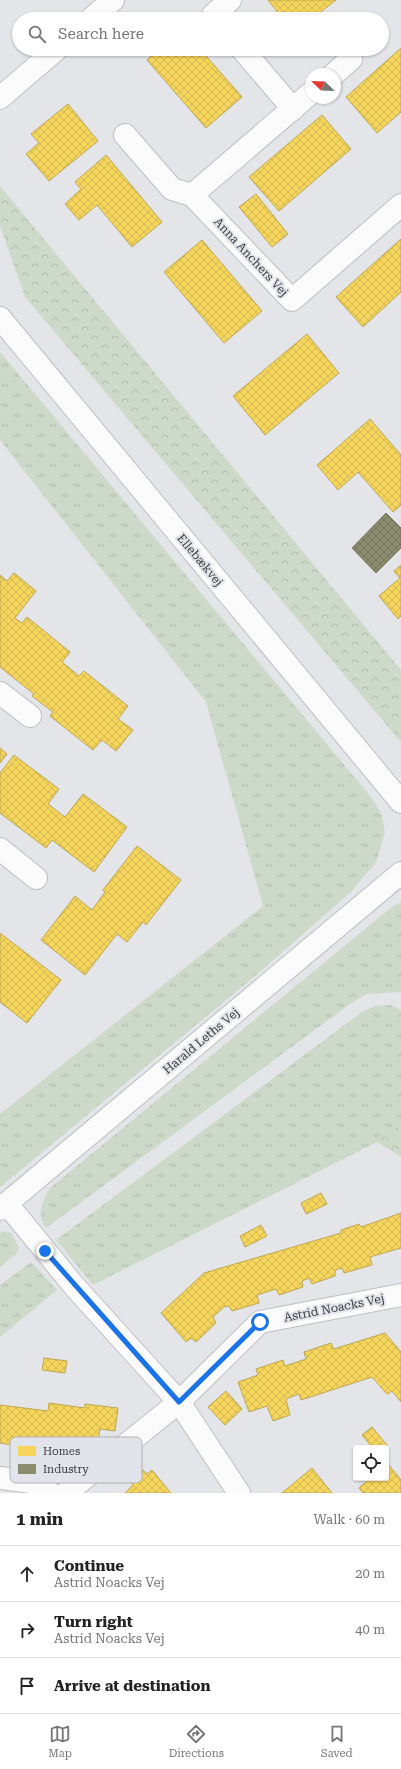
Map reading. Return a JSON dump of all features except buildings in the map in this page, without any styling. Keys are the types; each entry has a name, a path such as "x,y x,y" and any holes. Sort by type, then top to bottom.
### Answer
{"street":[{"path":"99,12 113,0"},
{"path":"216,12 230,0"},
{"path":"0,98 49,56"},
{"path":"248,56 293,109"},
{"path":"341,68 351,59"},
{"path":"192,195 305,98"},
{"name":"Anna Anchers Vej","path":"125,135 172,189 192,195 292,300 401,205"},
{"name":"Ellebækvej","path":"0,318 401,802"},
{"path":"0,693 30,716"},
{"path":"0,849 36,878"},
{"name":"Harald Leths Vej","path":"4,1207 401,873"},
{"path":"4,1207 179,1402 239,1493"},
{"name":"Astrid Noacks Vej","path":"136,1437 179,1402 260,1322 401,1295"},
{"path":"0,1478 10,1479"},
{"path":"38,1483 50,1493"},
{"name":"Astrid Noacks Vej","path":"66,1493 78,1483"}],"green space":[{"path":"0,186 401,670 401,742 25,297 0,226"},
{"path":"0,352 371,797 382,815 385,833 376,862 351,892 249,981 0,1187 0,1114 263,906 206,702 0,440"},
{"path":"401,902 401,992 366,994 350,1004 46,1228 41,1217 41,1208 49,1189 393,906"},
{"path":"391,1005 401,1010 401,1124 377,1142 93,1285 56,1240 362,1012 375,1006"},
{"path":"401,1124 401,1157 377,1142"},
{"path":"4,1231 11,1233 19,1247 17,1253 0,1267 0,1233"},
{"path":"31,1262 57,1290 0,1337 0,1285"}],"route":[{"path":"45,1251 75,1287 179,1402 260,1322"}]}
